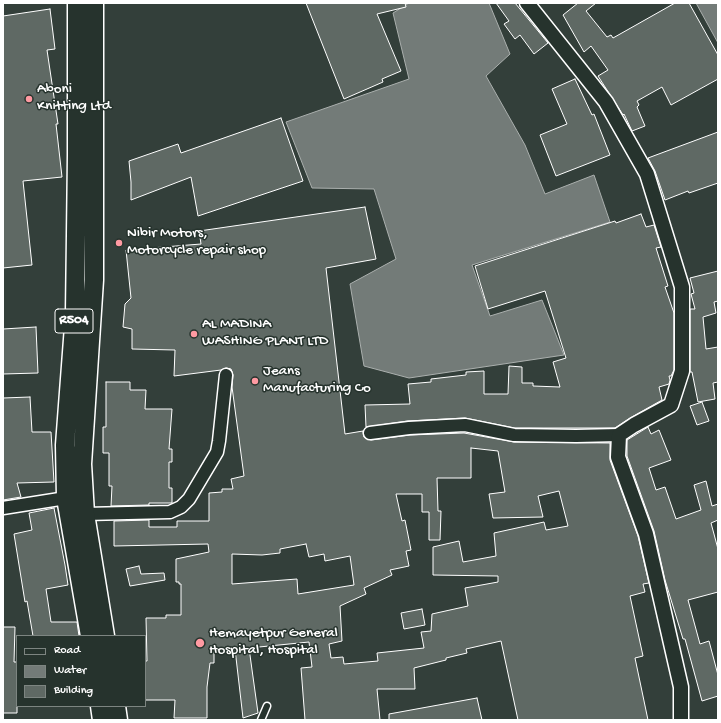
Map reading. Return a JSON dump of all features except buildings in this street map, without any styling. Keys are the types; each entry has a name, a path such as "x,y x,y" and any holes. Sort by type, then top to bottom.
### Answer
{"main road":[{"name":"R504","path":"77,3 76,281 75,313 64,445 66,498 90,635"},
{"name":"R504","path":"94,3 94,280 82,464 84,514 105,635"},
{"path":"76,281 94,280"},
{"path":"100,707 102,720"},
{"path":"116,707 118,720"}],"street":[{"path":"370,433 409,428 465,425 514,435 619,435 671,405 682,371 682,287 647,174 606,102 527,3"},
{"path":"84,514 170,512 181,507 189,499 217,452 226,375"},
{"path":"619,435 618,457 646,534 681,688 682,720"},
{"path":"3,508 66,498"}],"lane":[{"path":"261,720 267,706"}],"water":[{"path":"409,3 489,3 510,54 486,76 525,145 545,194 594,175 610,222 472,265 490,316 542,300 564,355 409,378 364,366 350,284 396,259 374,189 312,188 286,122 409,79 393,13"},
{"path":"696,3 718,3 718,43"}],"place":[{"name":"Aboni Knitting Ltd","path":"29,99"},
{"name":"Nibir Motors, Motorcycle repair shop","path":"119,243"},
{"name":"AL MADINA WASHING PLANT LTD","path":"194,334"},
{"name":"Jeans Manufacturing Co","path":"255,381"},
{"name":"Hemayetpur General Hospital, Hospital","path":"200,643"}]}
